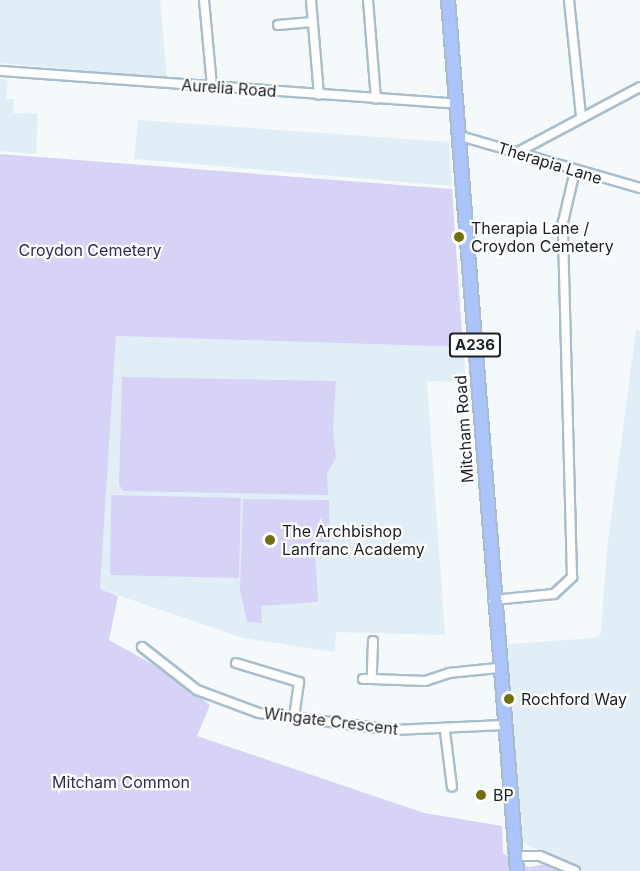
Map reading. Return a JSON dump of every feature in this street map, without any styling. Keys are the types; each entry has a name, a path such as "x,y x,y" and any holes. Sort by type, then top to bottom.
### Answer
{"main road":[{"name":"Mitcham Road","path":"448,0 460,136 498,668 515,856"},
{"name":"A236","path":"515,856 517,871"}],"street":[{"path":"204,0 212,87"},
{"path":"311,0 319,95"},
{"path":"368,0 376,99"},
{"path":"569,0 581,117"},
{"path":"278,26 313,22"},
{"name":"Aurelia Road","path":"0,71 457,104"},
{"path":"516,153 640,87"},
{"name":"Therapia Lane","path":"460,136 640,188"},
{"path":"493,600 554,594 572,577 563,222 575,171"},
{"path":"373,641 368,679 425,681 449,673 498,668"},
{"name":"Wingate Crescent","path":"142,647 210,697 294,719 371,729 445,731 504,725"},
{"path":"236,663 299,682 294,719"},
{"path":"445,731 452,787"},
{"path":"515,856 540,856 575,871"}],"shaded area":[{"path":"0,0 160,0 167,78 0,63"},
{"path":"0,79 8,80 6,99 14,99 13,113 38,114 36,154 0,151"},
{"path":"138,120 449,142 452,186 134,159"},
{"path":"636,330 640,330 640,871 584,871 527,845 521,837 507,644 595,638 601,633 607,549"},
{"name":"The Archbishop Lanfranc Academy","path":"116,336 463,347 466,382 427,381 445,635 336,632 335,652 243,638 100,589"}],"green space":[{"name":"Croydon Cemetery","path":"0,154 452,189 463,347 116,336 100,589 118,596 109,640 161,669 210,705 197,736 424,813 502,826 503,853 528,867 547,864 561,871 0,871"},
{"path":"122,377 336,381 333,430 336,458 327,474 328,495 124,491 119,485"},
{"path":"111,495 241,498 239,578 110,575"},
{"path":"243,499 329,500 330,542 319,542 315,551 318,602 261,606 262,623 247,622 240,589"}],"place":[{"name":"Therapia Lane / Croydon Cemetery","path":"459,237"},
{"name":"The Archbishop Lanfranc Academy","path":"270,540"},
{"name":"Rochford Way","path":"509,699"},
{"name":"BP","path":"481,795"}],"park label":[{"name":"Mitcham Common","path":"121,782"}]}
